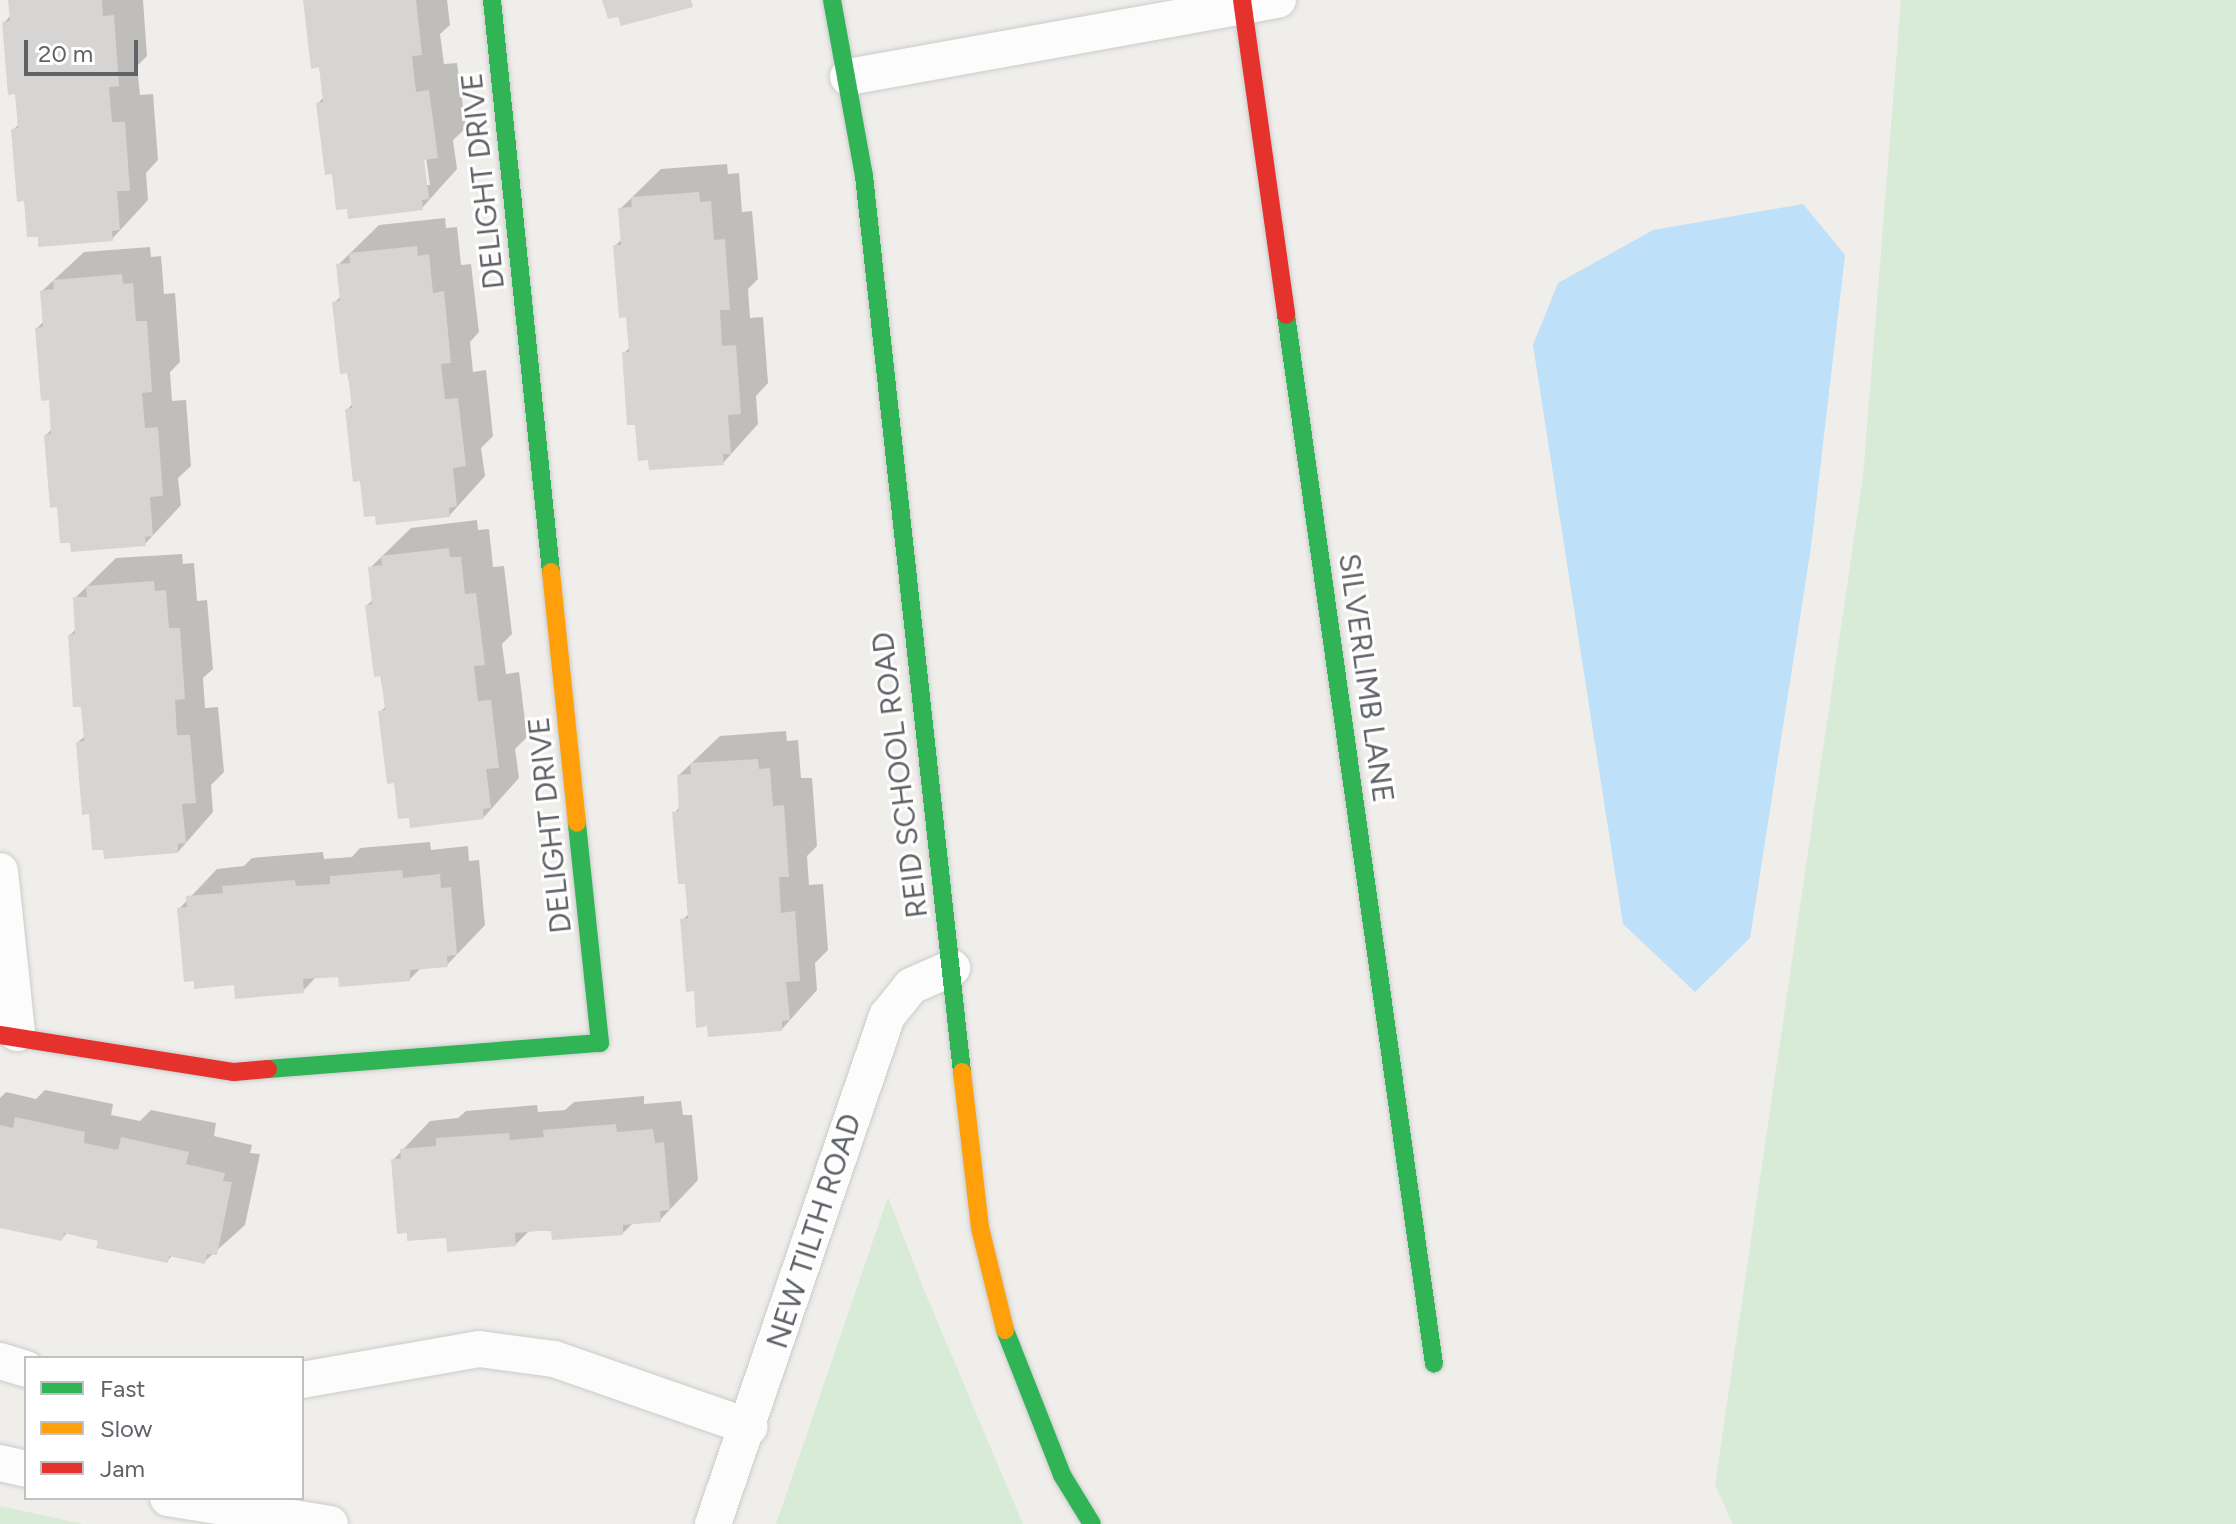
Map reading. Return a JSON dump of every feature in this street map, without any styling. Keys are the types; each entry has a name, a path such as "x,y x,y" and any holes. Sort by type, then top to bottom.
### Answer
{"street":[{"name":"DELIGHT DRIVE","path":"8,1034 234,1072 600,1043 492,0"},
{"name":"REID SCHOOL ROAD","path":"832,0 864,176 905,580 980,1228 993,1294 1033,1414 1092,1524"},
{"path":"848,77 1242,2 1278,0"},
{"name":"SILVERLIMB LANE","path":"1242,2 1434,1364"},
{"path":"0,871 8,1034"},
{"name":"NEW TILTH ROAD","path":"713,1524 749,1427 887,1016 911,986 952,968"},
{"path":"304,1380 479,1349 554,1359 749,1427"},
{"path":"0,1361 24,1368"},
{"path":"0,1463 24,1469"},
{"path":"180,1500 330,1524"}],"green space":[{"path":"1901,0 2236,0 2236,1524 1733,1524 1715,1485 1863,477"},
{"path":"888,1197 924,1290 1023,1524 776,1524"},
{"path":"0,1506 83,1524 0,1524"}],"water":[{"path":"1803,204 1845,255 1811,547 1750,938 1695,992 1623,924 1533,345 1558,283 1653,230"}],"building":[{"path":"8,0 102,0 103,16 114,15 119,86 109,87 112,122 125,122 130,191 117,191 120,230 112,231 113,241 38,247 38,237 27,237 24,201 17,202 11,129 18,128 15,94 8,95 2,22 10,21"},
{"path":"303,0 416,0 422,55 412,56 416,92 429,90 438,158 424,160 429,199 422,200 423,210 348,219 347,209 336,210 332,174 325,175 316,103 323,102 319,67 311,69"},
{"path":"602,0 691,0 693,7 621,26 618,17 608,19"},
{"path":"699,192 700,202 711,201 714,240 725,239 730,310 720,310 722,346 736,345 741,414 728,415 731,454 723,454 724,465 649,470 648,460 638,461 635,425 627,425 622,352 629,352 626,317 619,318 613,245 621,245 618,208 632,207 631,197"},
{"path":"417,246 418,256 429,254 433,293 444,291 451,363 441,364 445,399 458,398 466,466 453,468 457,506 449,508 450,517 376,525 375,516 364,517 360,481 353,482 345,409 352,408 348,373 340,374 332,302 340,301 336,264 350,263 349,253"},
{"path":"122,274 123,284 133,283 136,321 147,321 152,392 142,393 145,428 158,427 163,496 150,497 153,536 145,537 146,546 71,552 70,543 60,543 57,507 50,508 44,435 51,434 49,400 41,401 35,328 43,327 40,291 54,289 53,280"},
{"path":"449,548 450,557 461,557 465,594 476,593 485,665 474,666 478,701 491,700 499,768 486,769 491,808 483,809 484,819 410,828 409,818 398,819 394,783 387,784 378,711 385,710 381,676 374,677 365,605 372,604 368,567 382,565 381,556"},
{"path":"154,581 155,591 166,590 169,628 180,628 185,699 175,700 177,735 190,735 196,803 182,804 186,843 178,844 178,853 104,859 103,850 92,850 89,814 82,815 76,742 84,741 81,707 73,707 68,635 75,634 73,597 87,597 86,586"},
{"path":"758,759 759,769 770,768 773,806 784,805 789,877 779,877 781,913 795,911 800,981 786,982 790,1020 782,1021 782,1031 708,1037 707,1026 696,1028 694,991 686,992 680,919 688,918 685,884 678,884 672,812 679,811 677,775 691,774 690,763"},
{"path":"402,870 403,878 440,874 441,888 451,887 457,955 447,956 448,967 410,970 410,981 339,987 338,977 303,979 304,993 235,999 234,985 194,989 194,981 184,982 177,908 187,907 186,896 223,893 222,886 295,880 296,886 330,884 330,876"},
{"path":"15,1117 85,1132 84,1143 118,1150 121,1137 189,1152 186,1164 225,1173 223,1181 232,1182 217,1255 207,1254 205,1264 169,1256 168,1263 96,1248 98,1241 64,1233 62,1241 0,1228 0,1125 13,1128"},
{"path":"616,1124 617,1132 653,1129 655,1143 664,1142 670,1210 660,1211 661,1222 623,1225 623,1235 552,1240 551,1230 515,1233 516,1246 447,1252 446,1238 407,1241 407,1233 397,1234 391,1159 401,1159 400,1149 436,1146 436,1138 509,1133 510,1140 544,1137 543,1130"}],"traffic: fast":[{"path":"492,0 551,572"},
{"path":"832,0 864,176 962,1072"},
{"path":"1286,315 1434,1364"},
{"path":"268,1069 600,1043 577,823"},
{"path":"1005,1330 1062,1475 1092,1524"}],"traffic: slow":[{"path":"551,572 577,823"},
{"path":"962,1072 980,1228 1005,1330"}],"traffic: jam":[{"path":"1242,0 1286,315"},
{"path":"0,1035 234,1072 268,1069"}]}
